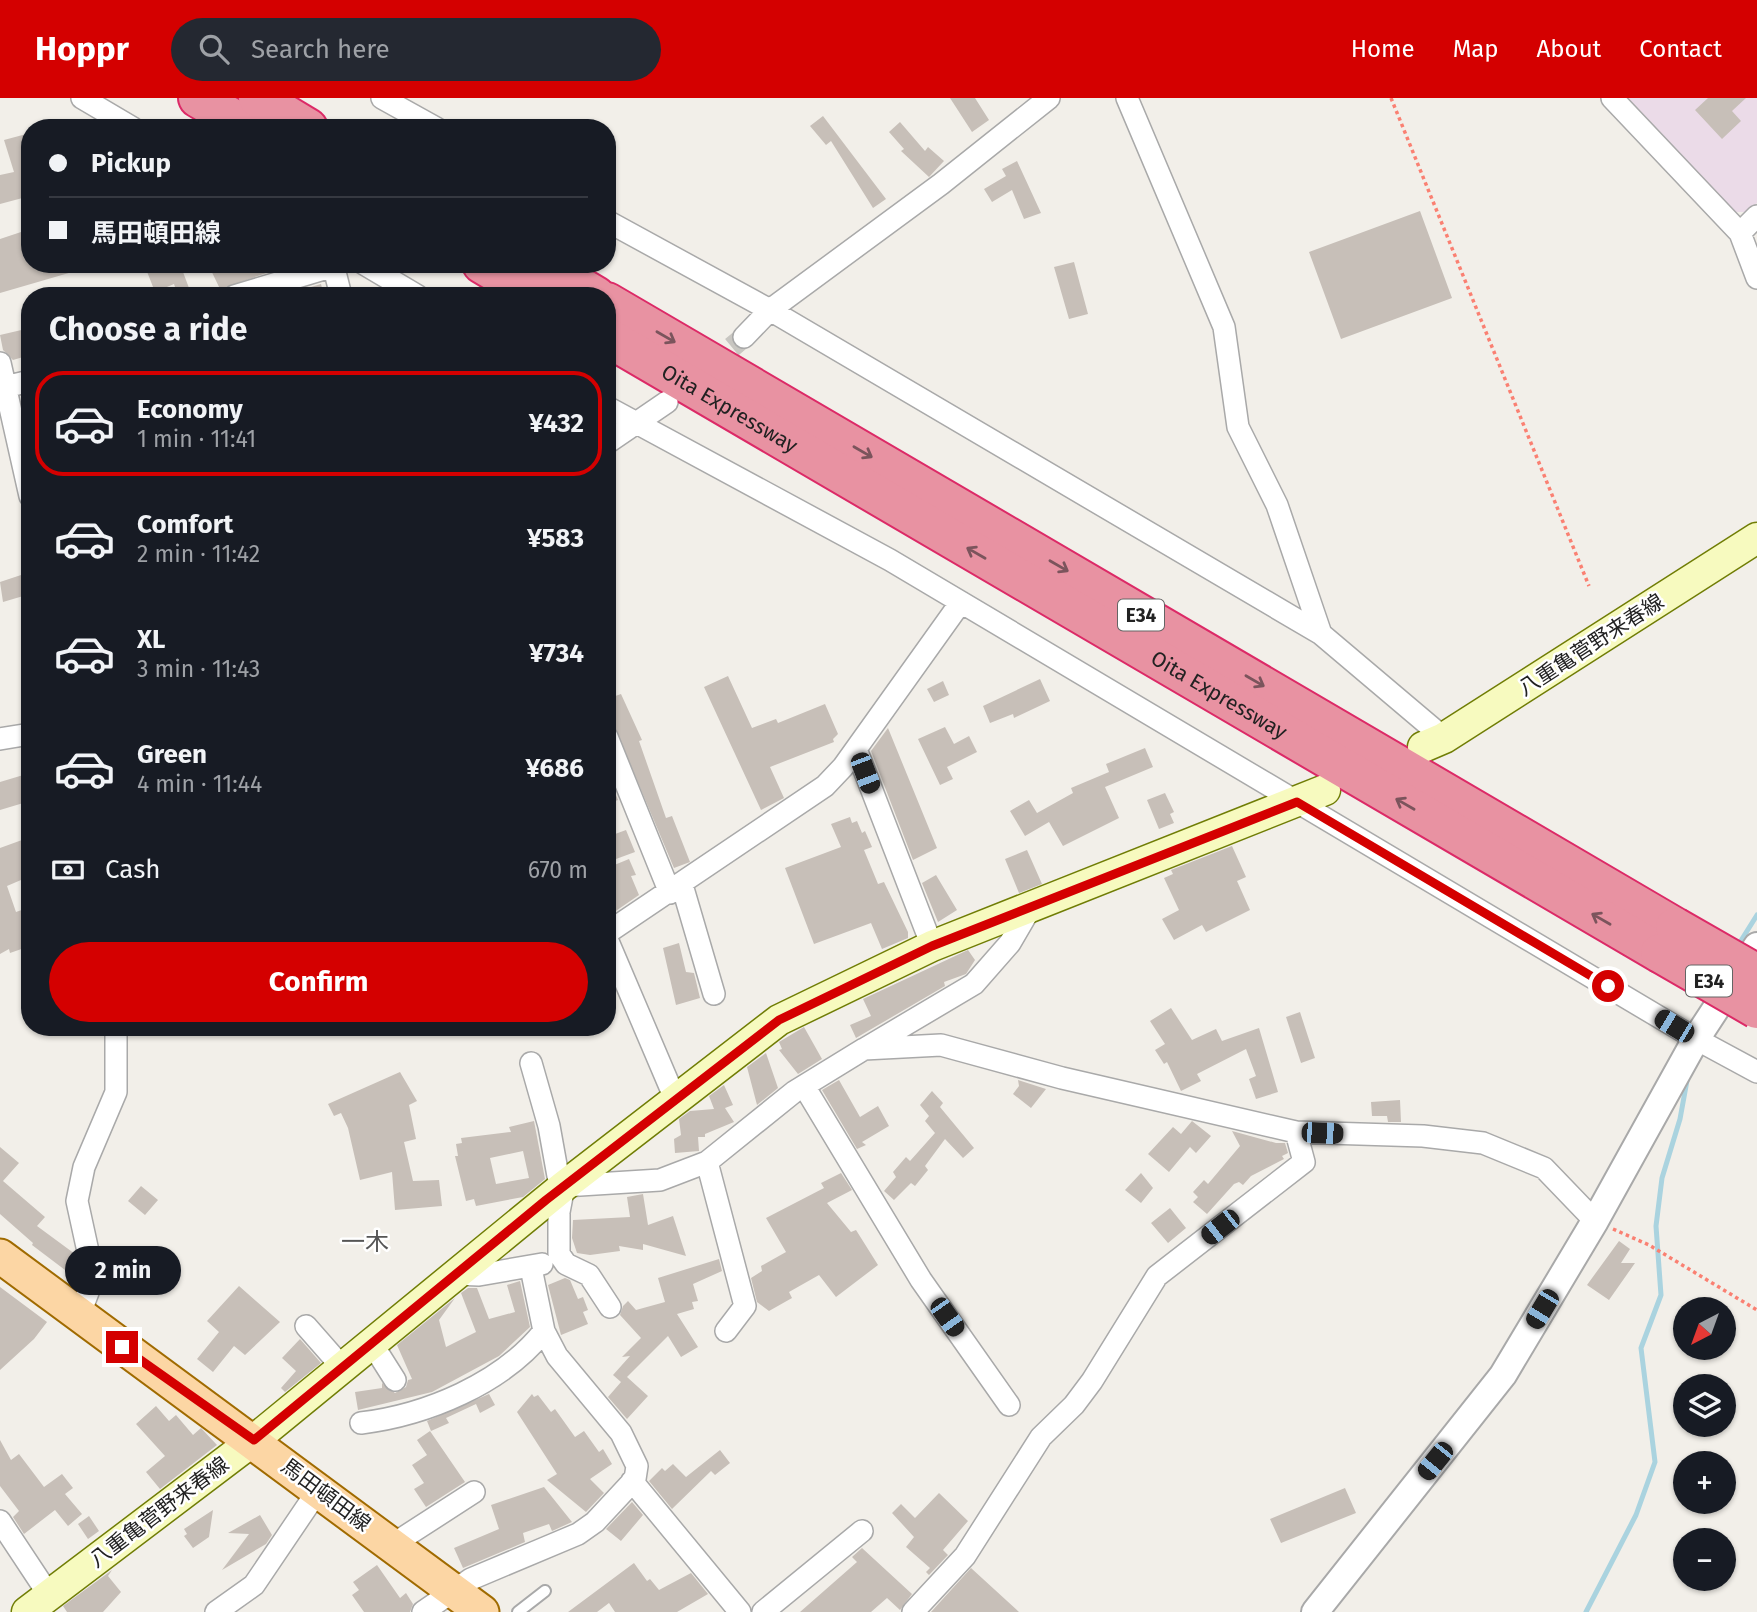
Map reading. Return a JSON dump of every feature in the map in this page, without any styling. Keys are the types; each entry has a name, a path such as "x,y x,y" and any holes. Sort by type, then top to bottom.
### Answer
{"highway":[{"path":"198,98 234,119"},
{"path":"258,98 294,119"},
{"path":"497,273 521,287"},
{"path":"557,273 581,287"},
{"name":"Oita Expressway","path":"616,307 1668,940 1757,1009"},
{"name":"Oita Expressway","path":"616,342 1668,940 1757,974"}],"main road":[{"name":"八重亀菅野来春線","path":"1433,743 1757,538"},
{"name":"八重亀菅野来春線","path":"45,1607 564,1186 779,1020 932,946 1325,790"},
{"name":"馬田頓田線","path":"0,1257 254,1440 482,1612"}],"street":[{"path":"82,98 118,119"},
{"path":"382,98 420,119"},
{"path":"744,337 770,310 941,184 1049,98"},
{"path":"1127,98 1224,327 1238,427 1248,452 1277,505 1321,634"},
{"path":"1612,98 1740,233 1757,278"},
{"path":"1740,233 1757,216"},
{"path":"616,226 770,310 1321,634 1433,743"},
{"path":"263,287 308,273"},
{"path":"379,273 403,287"},
{"path":"0,363 21,457"},
{"path":"5,387 21,383"},
{"path":"616,437 667,402"},
{"path":"616,412 890,560 1696,1039 1757,1072"},
{"path":"616,927 825,786 856,749 961,602"},
{"path":"0,739 21,736"},
{"path":"856,749 932,946"},
{"path":"616,757 676,889 714,993"},
{"path":"564,1186 660,1180 707,1162 804,1086 912,1018 974,984 1010,943 1031,907"},
{"path":"1315,1612 1503,1375 1595,1221 1696,1039 1757,946"},
{"path":"616,960 676,1101"},
{"path":"79,1316 90,1287 89,1256 77,1201 84,1167 116,1092 116,1036"},
{"path":"864,1049 941,1045 1062,1078 1296,1132 1423,1136 1483,1143 1544,1168 1595,1221"},
{"path":"531,1063 549,1126 558,1177 564,1186 559,1212 559,1254 566,1264 589,1275 610,1307"},
{"path":"804,1086 921,1280 1009,1405"},
{"path":"913,1612 965,1556 1041,1437 1074,1405 1092,1381 1157,1276 1304,1162 1296,1132"},
{"path":"707,1162 745,1306 726,1331"},
{"path":"455,1274 480,1275 531,1268 559,1254"},
{"path":"423,1612 483,1573 578,1534 595,1522 632,1481 637,1466 621,1433 557,1356 544,1331 531,1268"},
{"path":"306,1326 342,1367"},
{"path":"361,1423 399,1418 439,1403 518,1358 544,1331"},
{"path":"372,1342 395,1380"},
{"path":"632,1481 740,1612"},
{"path":"216,1612 254,1585 319,1489"},
{"path":"392,1545 474,1492"},
{"path":"0,1521 45,1607"},
{"path":"763,1612 862,1531"}],"lane":[{"path":"518,1612 545,1591"}],"path":[{"path":"1391,98 1588,586"},
{"path":"1595,1221 1649,1245 1757,1310"}],"shaded area":[{"path":"1627,98 1757,98 1757,203 1747,212 1735,212"}],"building":[{"path":"950,98 975,98 989,120 972,132"},
{"path":"1708,98 1746,98 1732,111 1741,121 1722,139 1695,110"},
{"path":"823,116 886,199 873,208 831,141 826,145 810,126"},
{"path":"900,122 925,151 928,147 944,161 929,177 901,151 904,149 889,132"},
{"path":"21,135 21,198 0,204 0,175 14,172 4,140"},
{"path":"1017,161 1041,213 1024,219 1012,190 992,202 984,189 1006,176 1002,169"},
{"path":"1420,211 1452,298 1341,339 1309,252"},
{"path":"21,232 21,273 69,273 0,293 0,239"},
{"path":"1074,262 1088,314 1069,319 1054,267"},
{"path":"148,273 183,273 189,287 175,287 174,284 153,287"},
{"path":"212,273 267,273 226,287 219,287"},
{"path":"21,330 21,358 13,360 3,350 0,335"},
{"path":"21,575 21,597 3,602 0,582"},
{"path":"728,676 752,728 776,719 778,723 825,704 838,734 833,739 834,742 770,767 784,798 761,810 704,687"},
{"path":"1040,679 1050,701 1014,718 1013,714 990,723 983,706"},
{"path":"943,681 949,695 934,702 927,689"},
{"path":"621,694 642,740 639,741 666,818 672,816 690,862 674,868 616,730 616,696"},
{"path":"945,727 954,744 969,736 977,752 947,767 953,779 940,785 918,739"},
{"path":"888,728 937,848 913,860 871,751"},
{"path":"1145,748 1153,767 1105,787 1119,818 1063,846 1049,822 1025,836 1010,811 1029,800 1037,813 1073,793 1071,788 1109,772 1106,764"},
{"path":"21,776 21,804 0,810 0,782"},
{"path":"1165,793 1174,812 1170,814 1174,823 1159,829 1147,800"},
{"path":"850,817 852,823 857,821 862,833 865,831 872,847 864,850 878,884 884,882 908,932 908,938 882,949 871,923 814,944 785,868 841,847 831,824"},
{"path":"626,830 635,852 616,859 616,834"},
{"path":"21,840 21,880 7,886 16,912 21,910 21,949 10,953 9,949 0,954 0,848"},
{"path":"1232,846 1246,877 1237,881 1250,910 1206,932 1202,925 1174,940 1162,919 1179,910 1164,878 1173,874 1171,870"},
{"path":"1027,850 1042,884 1019,893 1005,859"},
{"path":"629,859 636,875 631,876 639,895 616,911 616,864"},
{"path":"936,875 957,910 938,922 922,883"},
{"path":"679,943 686,972 694,973 700,998 676,1005 663,948"},
{"path":"968,950 975,960 966,974 944,982 945,986 856,1038 850,1025 871,1016 863,999"},
{"path":"1171,1008 1192,1040 1216,1029 1222,1041 1259,1028 1278,1092 1256,1099 1249,1079 1256,1076 1246,1049 1197,1074 1201,1081 1181,1091 1167,1062 1164,1064 1155,1050 1165,1044 1150,1021"},
{"path":"1300,1012 1315,1058 1301,1063 1286,1017"},
{"path":"804,1027 822,1059 798,1074 779,1050 782,1049 779,1042"},
{"path":"766,1053 778,1088 757,1105 747,1067"},
{"path":"400,1072 417,1101 409,1105 416,1139 404,1142 413,1181 439,1180 442,1206 395,1210 392,1172 360,1180 348,1128 341,1113 334,1116 328,1104"},
{"path":"839,1080 860,1117 878,1106 889,1126 862,1142 866,1145 857,1149 822,1090"},
{"path":"1018,1080 1046,1089 1031,1108 1013,1094 1019,1086"},
{"path":"724,1085 733,1105 725,1108 734,1122 705,1134 705,1137 698,1137 699,1151 675,1153 674,1139 681,1135 679,1119 690,1111 714,1109 709,1096"},
{"path":"932,1091 943,1103 940,1107 974,1148 963,1158 945,1139 925,1166 928,1170 915,1186 911,1183 894,1200 884,1191 896,1177 893,1172 906,1157 910,1161 935,1133 925,1121 929,1116 920,1105"},
{"path":"1400,1100 1401,1122 1388,1122 1387,1116 1372,1116 1371,1102"},
{"path":"534,1121 545,1179 523,1197 476,1206 474,1199 466,1201 455,1156 458,1156 456,1144 462,1143 461,1138 511,1132 509,1127","holes":["523,1151 529,1178 496,1184 490,1158"]},
{"path":"1192,1121 1211,1136 1196,1153 1190,1147 1169,1172 1148,1154 1173,1127 1181,1134"},
{"path":"1232,1131 1285,1143 1288,1153 1282,1156 1284,1159 1251,1176 1243,1185 1239,1182 1234,1184 1207,1214 1193,1202 1198,1197 1193,1192 1204,1180 1208,1184 1240,1146"},
{"path":"0,1147 19,1163 3,1181 45,1217 37,1226 75,1254 76,1264 69,1273 32,1245 33,1243 0,1214"},
{"path":"841,1173 852,1190 827,1203 851,1232 856,1230 878,1265 836,1297 819,1275 789,1292 792,1298 769,1311 757,1302 751,1278 762,1271 761,1266 786,1252 766,1218 824,1188 821,1183"},
{"path":"1141,1173 1153,1188 1141,1203 1125,1190"},
{"path":"141,1186 158,1200 145,1215 128,1201"},
{"path":"643,1194 648,1225 673,1216 686,1256 643,1244 643,1250 619,1246 620,1251 590,1255 577,1253 572,1238 573,1220 630,1217 627,1197"},
{"path":"1170,1208 1186,1228 1168,1243 1151,1223"},
{"path":"1619,1241 1630,1249 1621,1263 1635,1263 1609,1300 1587,1285"},
{"path":"719,1259 722,1271 693,1284 698,1301 692,1302 694,1309 677,1314 698,1347 681,1357 668,1336 627,1377 648,1396 627,1419 608,1397 621,1382 613,1375 630,1356 622,1357 641,1338 620,1315 623,1306 628,1301 636,1310 665,1302 658,1278"},
{"path":"565,1278 570,1280 578,1299 583,1297 588,1310 583,1312 588,1324 561,1335 548,1285"},
{"path":"520,1281 530,1327 499,1356 432,1392 358,1410 355,1392 382,1388 382,1383 395,1393 406,1387 408,1380 412,1379 397,1345 455,1298 439,1320 446,1347 476,1332 461,1293 468,1288 477,1288 489,1319 515,1312 507,1285"},
{"path":"239,1286 280,1322 245,1355 234,1346 213,1372 197,1359 219,1332 207,1321"},
{"path":"0,1287 47,1322 34,1339 0,1370"},
{"path":"300,1339 321,1363 285,1392 281,1388 296,1371 282,1358"},
{"path":"489,1394 495,1405 480,1413 476,1404 446,1418 449,1423 431,1431 427,1421"},
{"path":"532,1394 534,1397 538,1395 551,1412 555,1409 575,1437 584,1431 599,1452 603,1449 612,1464 590,1479 604,1493 586,1512 547,1480 557,1474 517,1412"},
{"path":"156,1406 169,1421 176,1415 193,1435 201,1428 217,1445 160,1489 146,1472 165,1456 136,1424"},
{"path":"430,1431 465,1482 426,1507 414,1489 424,1483 412,1465 427,1455 417,1440"},
{"path":"0,1440 11,1460 19,1454 44,1487 62,1474 73,1488 65,1494 82,1514 68,1526 55,1510 24,1534 13,1517 19,1511 0,1486"},
{"path":"720,1450 730,1463 715,1475 711,1471 672,1509 649,1481 662,1468 665,1471 673,1464 686,1477"},
{"path":"544,1487 572,1522 552,1531 549,1524 523,1533 525,1542 463,1568 454,1548 499,1529 491,1505"},
{"path":"1345,1488 1356,1513 1281,1543 1270,1519"},
{"path":"939,1493 968,1521 943,1550 948,1555 929,1575 926,1572 930,1568 906,1547 914,1537 892,1513 901,1504 915,1518"},
{"path":"632,1502 643,1515 621,1541 606,1529"},
{"path":"213,1510 209,1537 193,1548 184,1536 187,1534 184,1529"},
{"path":"260,1515 272,1535 266,1544 222,1570 249,1534 228,1533"},
{"path":"89,1516 99,1531 88,1539 78,1524"},
{"path":"862,1548 912,1594 900,1610 887,1598 871,1612 800,1612 857,1562 852,1557"},
{"path":"634,1563 647,1581 650,1579 659,1590 691,1573 708,1594 677,1612 615,1612 609,1603 597,1612 568,1612"},
{"path":"377,1565 400,1598 406,1593 413,1604 410,1612 364,1612 352,1595 359,1590 353,1582"},
{"path":"971,1568 1019,1612 931,1612"},
{"path":"112,1570 108,1576 121,1592 103,1612 67,1612 63,1606"}],"waterway":[{"path":"1737,947 1757,915"},
{"path":"1586,1612 1636,1515 1655,1462 1641,1348 1661,1295 1656,1226 1662,1178 1680,1119 1688,1075"}],"tunnel":[{"path":"708,367 744,337"}],"district":[{"name":"一木","path":"365,1242"}],"route":[{"path":"122,1347 254,1440 546,1200 779,1020 834,991 932,946 1297,802 1608,986"}]}
